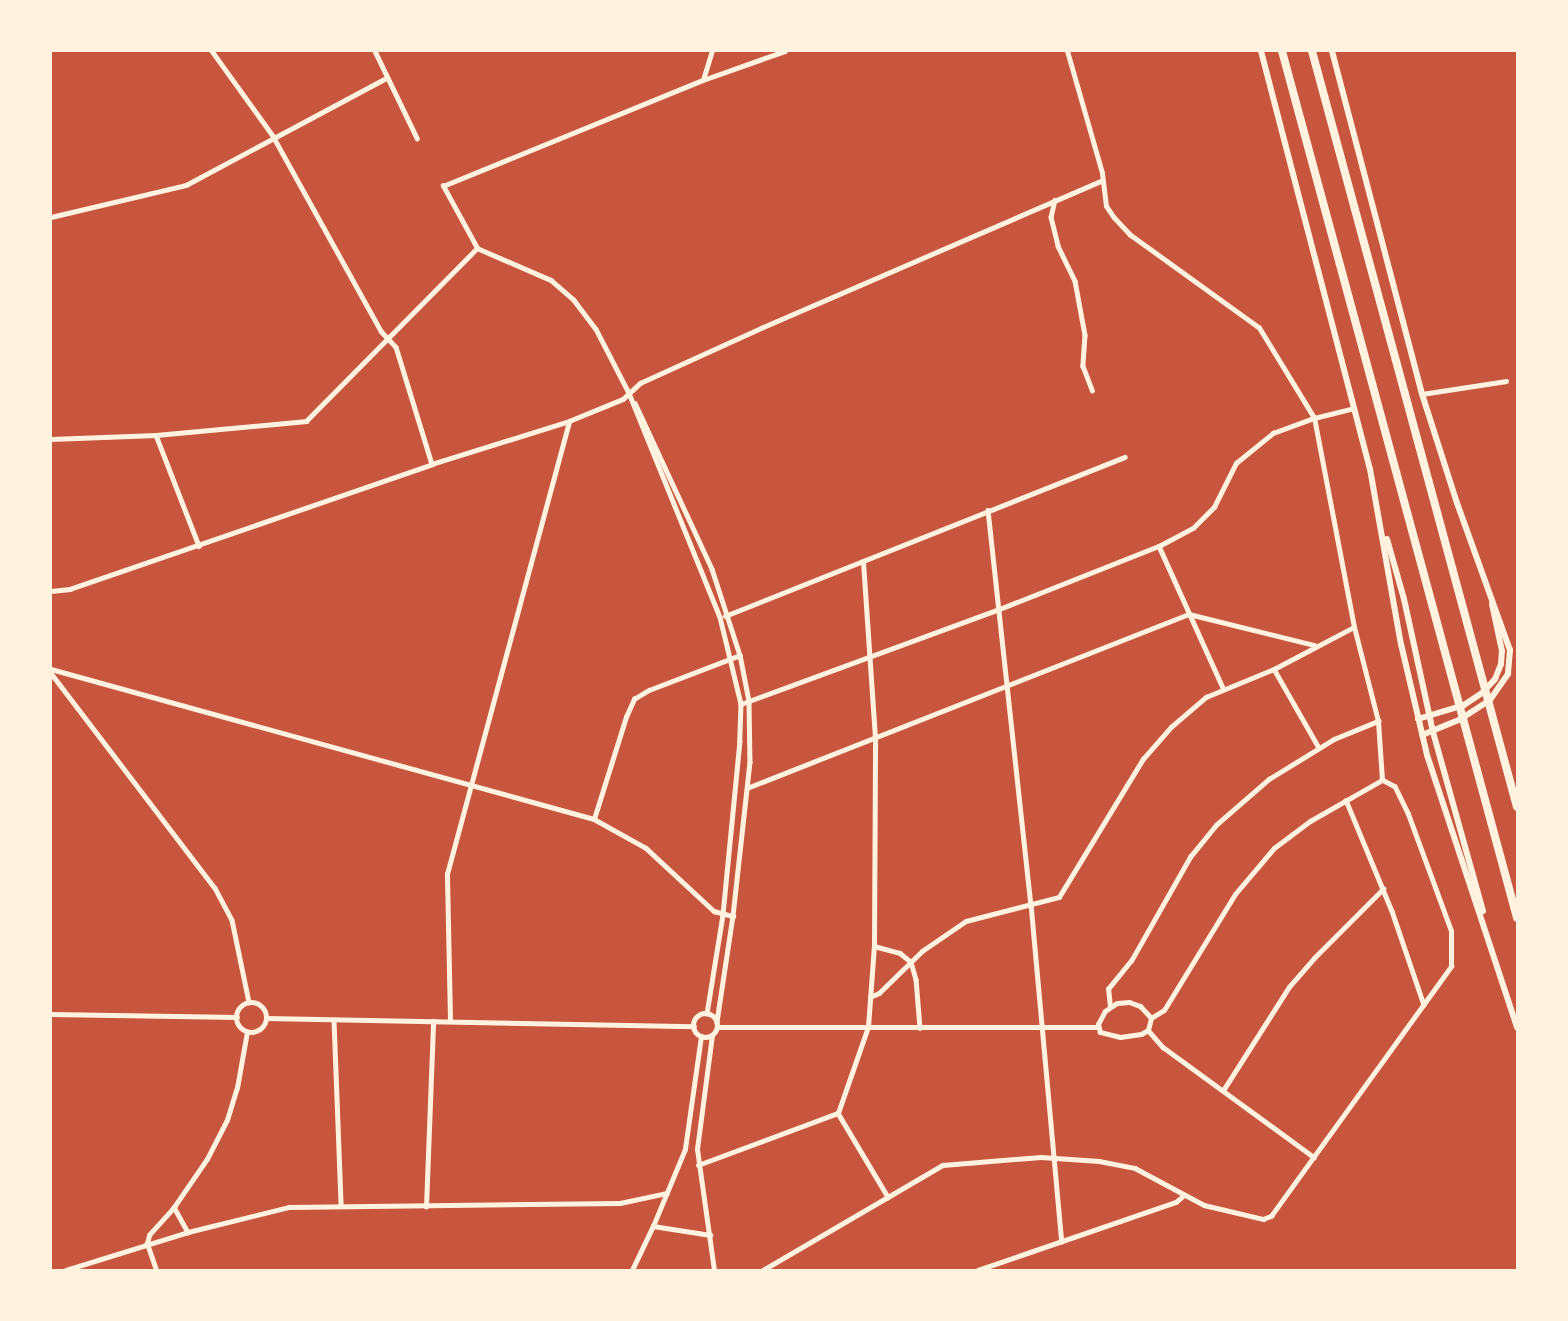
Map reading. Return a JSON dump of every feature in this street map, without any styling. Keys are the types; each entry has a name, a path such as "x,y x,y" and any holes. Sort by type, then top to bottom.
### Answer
{"highway":[{"path":"1282,51 1517,918"},
{"path":"1312,51 1517,807"}],"main road":[{"path":"1261,51 1380,517 1404,599 1433,732 1492,947 1517,1027"},
{"path":"1332,51 1391,266 1422,394 1491,598 1508,639 1511,658 1508,674 1496,694 1482,707 1422,735"},
{"path":"1380,517 1395,612 1422,735 1450,829 1492,947"},
{"path":"1418,719 1464,705 1499,671 1502,651 1491,598"}],"street":[{"path":"212,51 273,136 398,354 432,464"},
{"path":"375,51 417,138"},
{"path":"703,80 712,51"},
{"path":"715,1270 698,1165 697,1137 733,916 747,788 749,701 740,655 712,569 643,416 596,329 563,288 551,280 477,248 443,186 703,80 785,51"},
{"path":"1067,51 1102,173 1107,206 1121,226 1265,334 1314,418 1354,627 1378,720 1382,780"},
{"path":"51,217 186,185 273,136 386,78"},
{"path":"51,591 70,589 432,464 569,421 623,399 640,383 748,334 1101,180"},
{"path":"1055,200 1051,217 1058,246 1075,281 1085,335 1083,366 1092,390"},
{"path":"51,439 156,435 306,421 477,248"},
{"path":"1422,394 1506,381"},
{"path":"629,393 720,617 741,704 723,915 706,1014"},
{"path":"741,704 997,610 1159,546 1193,528 1214,508 1236,463 1273,433 1314,418 1354,408"},
{"path":"450,1020 447,874 569,421"},
{"path":"156,435 199,546"},
{"path":"720,617 1125,457"},
{"path":"988,510 1031,904 1040,1027 1062,1242"},
{"path":"1159,546 1223,688"},
{"path":"863,561 874,738 874,946 868,1027 838,1113 888,1197"},
{"path":"747,788 1189,614 1314,645"},
{"path":"870,997 879,993 938,939 966,922 1059,897 1143,759 1192,709 1223,688 1274,670 1314,645 1354,627"},
{"path":"594,819 634,699 649,690 740,655"},
{"path":"1274,670 1319,748"},
{"path":"51,671 470,783 594,819 636,840 711,909 733,916"},
{"path":"51,671 215,888 232,920 249,1002"},
{"path":"1110,1007 1108,989 1131,961 1195,849 1216,825 1254,790 1319,748 1378,720"},
{"path":"706,1014 717,1024 920,1028 1097,1027 1104,1034 1120,1037 1141,1034 1148,1030 1151,1018 1164,1010 1228,905 1253,871 1290,834 1382,780"},
{"path":"763,1270 939,1166 1054,1158 1099,1161 1135,1168 1204,1205 1263,1219 1271,1216 1451,966 1453,939 1404,803 1395,787 1382,780"},
{"path":"1346,800 1383,889 1424,1005"},
{"path":"1224,1089 1289,988 1314,958 1383,889"},
{"path":"874,946 900,953 911,962 916,979 920,1028"},
{"path":"249,1002 262,1007 266,1017 260,1029 247,1032 239,1026 237,1017 241,1007 249,1002"},
{"path":"1097,1027 1101,1016 1110,1007 1129,1002 1140,1006 1151,1018"},
{"path":"51,1014 237,1017"},
{"path":"694,1026 697,1017 706,1014"},
{"path":"266,1017 694,1026"},
{"path":"334,1020 341,1206"},
{"path":"426,1207 433,1020"},
{"path":"632,1270 685,1149 701,1036 694,1026"},
{"path":"1148,1030 1163,1047 1314,1157"},
{"path":"156,1270 147,1244 149,1235 174,1207 207,1159 227,1120 237,1088 247,1032"},
{"path":"701,1036 712,1035"},
{"path":"698,1165 838,1113"},
{"path":"66,1270 188,1232 289,1207 620,1203 667,1193"},
{"path":"978,1270 1176,1202 1183,1196"},
{"path":"174,1207 188,1232"},
{"path":"653,1226 710,1235"}]}
